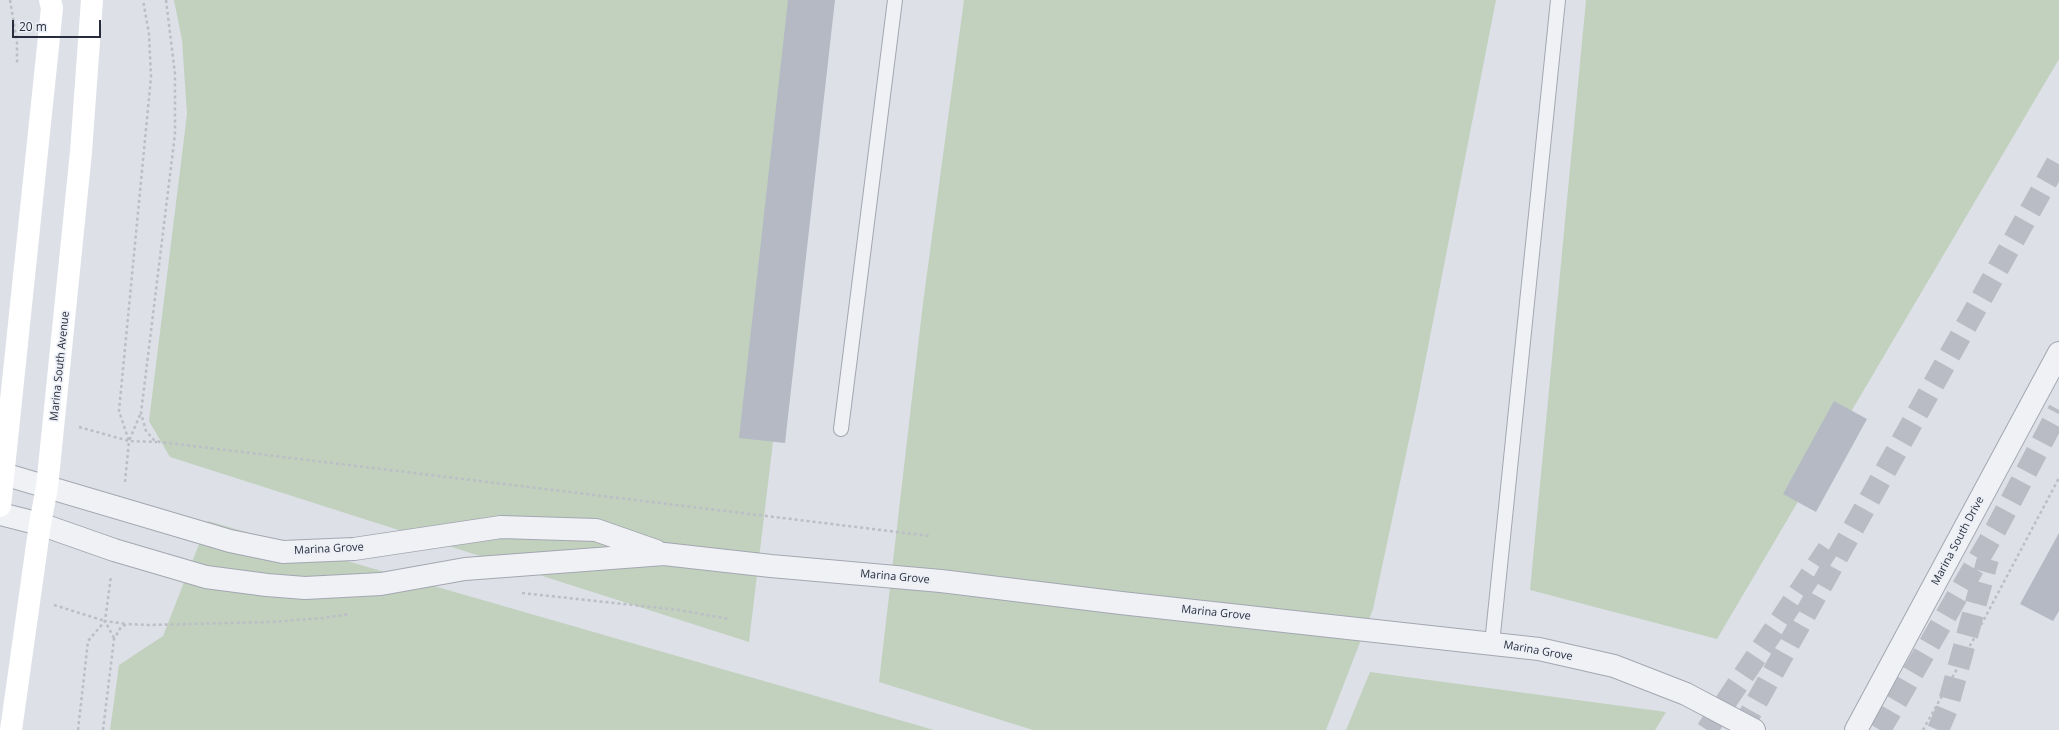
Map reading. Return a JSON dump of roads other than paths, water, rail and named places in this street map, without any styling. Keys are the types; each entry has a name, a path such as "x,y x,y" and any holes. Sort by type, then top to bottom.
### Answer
{"street":[{"path":"0,506 2,473 52,8 50,0"},
{"name":"Marina South Avenue","path":"11,730 40,524 47,487 81,152 92,0"},
{"name":"Marina South Drive","path":"1856,730 2059,353"},
{"name":"Marina Grove","path":"2,473 230,541 283,552 354,550 501,527 596,530 664,554"},
{"name":"Marina Grove","path":"0,514 40,524 114,550 206,577 305,588 381,584 465,569 513,564 664,554 771,566 941,581 1121,603 1492,644 1539,650 1614,666 1686,694 1754,730"}],"lane":[{"path":"841,429 895,0"},
{"path":"1492,644 1558,0"}],"tunnel":[{"path":"1741,730 2059,159"},
{"path":"1880,730 1996,529 2059,410"},
{"path":"1707,730 1828,549"},
{"path":"1938,730 1947,709 1988,559"}]}
